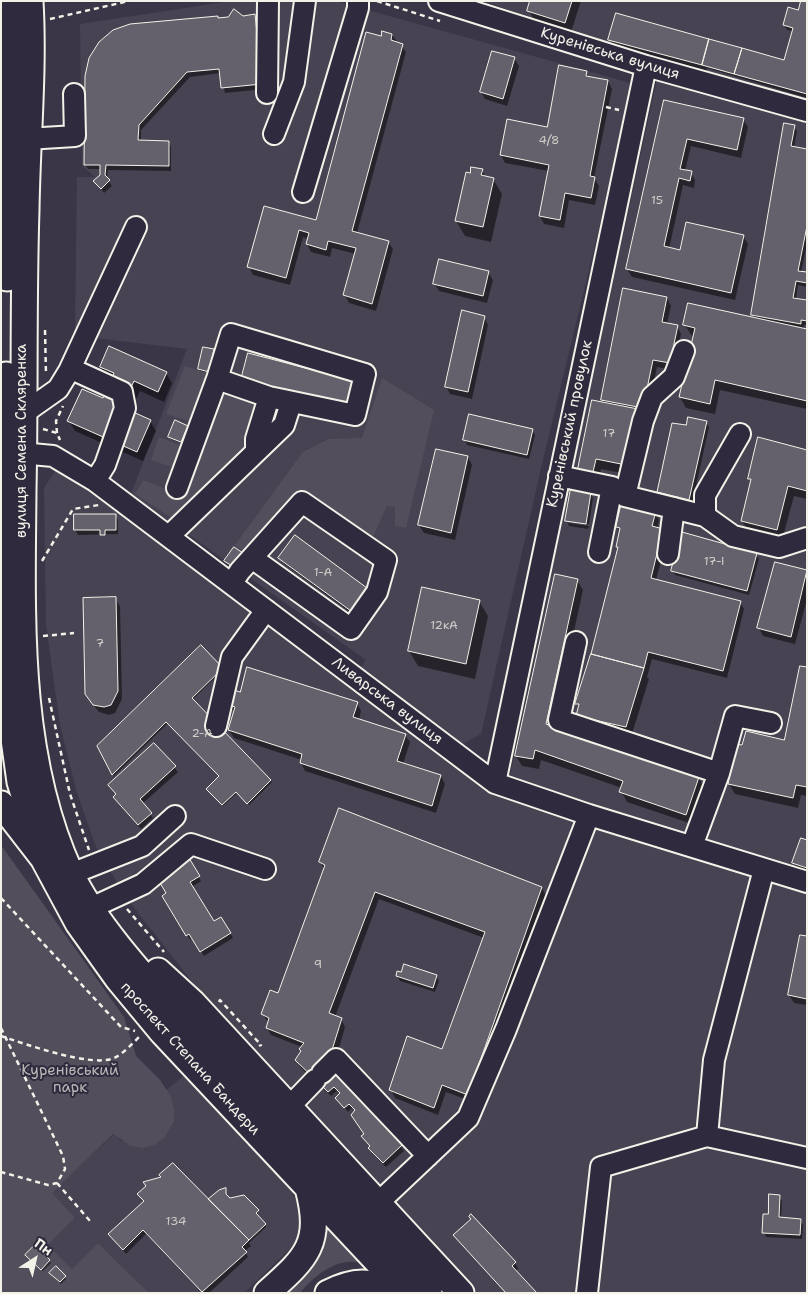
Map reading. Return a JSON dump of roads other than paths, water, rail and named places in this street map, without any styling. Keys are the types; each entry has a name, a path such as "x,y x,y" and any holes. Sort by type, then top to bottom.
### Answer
{"main road":[{"name":"вулиця Семена Скляренка","path":"20,4 27,139 22,338 24,413 15,452 22,565 24,637 32,731 46,804 71,874"},
{"name":"вулиця Семена Скляренка","path":"20,4 15,452 6,637 7,734 43,858"},
{"name":"проспект Степана Бандери","path":"1,804 43,858 78,923 118,979 162,1032 406,1292"},
{"name":"проспект Степана Бандери","path":"71,874 91,908 133,963 180,1018 430,1293"},
{"path":"91,908 193,1003 461,1293"},
{"path":"267,1293 301,1262 309,1247 314,1229 314,1209 308,1188"},
{"path":"328,1293 347,1283 363,1282 371,1282 406,1292"}],"street":[{"path":"267,93 268,1"},
{"path":"274,134 294,82 305,1"},
{"path":"303,192 358,8 358,1"},
{"name":"Куренівська вулиця","path":"439,1 646,66 807,110"},
{"name":"Куренівський провулок","path":"495,782 646,66"},
{"path":"27,139 75,136 74,94"},
{"path":"24,413 58,389 69,372 136,227"},
{"path":"177,488 217,379 231,334 365,374 355,415 291,403 217,379"},
{"path":"599,552 652,397 674,377 684,351"},
{"path":"69,372 76,371 122,392 125,408 96,490"},
{"path":"256,452 256,438 269,397"},
{"path":"169,536 284,425 291,403"},
{"path":"705,516 705,495 740,434"},
{"name":"Ливарська вулиця","path":"15,452 53,456 96,490 169,536 495,782 589,815 807,882"},
{"path":"559,476 705,516 733,536 779,547 807,538"},
{"path":"232,584 252,558 302,502 386,560 377,592 351,629 252,558"},
{"path":"668,554 674,508"},
{"path":"216,726 232,657 266,610"},
{"path":"576,642 559,720 719,773"},
{"path":"692,846 719,773 735,716 770,724"},
{"path":"378,1203 468,1118 506,1029 589,815"},
{"path":"71,874 142,846 175,816"},
{"path":"91,908 143,884 192,844 265,869"},
{"path":"707,1136 714,1060 764,869"},
{"path":"289,1107 336,1059 428,1156"},
{"path":"587,1293 601,1167 707,1136 807,1158"}],"park label":[{"name":"Куренівський парк","path":"70,1080"}]}
